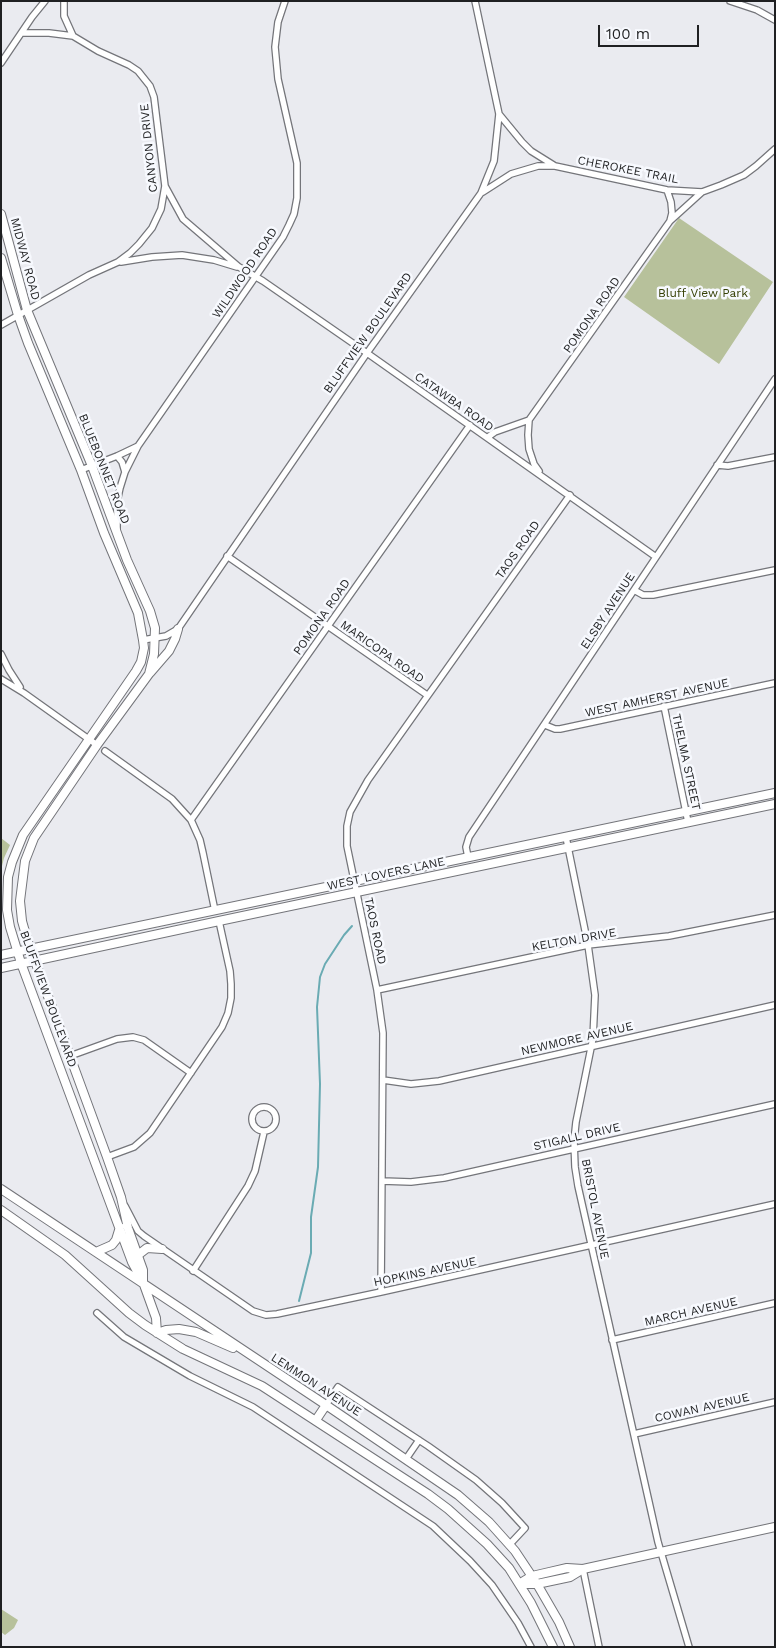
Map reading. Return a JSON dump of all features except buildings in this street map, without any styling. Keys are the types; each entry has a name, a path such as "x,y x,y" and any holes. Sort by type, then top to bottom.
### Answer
{"main road":[{"name":"MIDWAY ROAD","path":"1,214 27,310"},
{"name":"MIDWAY ROAD","path":"1,258 18,315"},
{"name":"BLUEBONNET ROAD","path":"27,310 92,466 127,560 150,610 156,638"},
{"name":"BLUEBONNET ROAD","path":"18,315 81,470 104,533 138,613 143,640"},
{"path":"149,674 169,651 176,639 178,629"},
{"name":"BLUFFVIEW BOULEVARD","path":"144,1282 143,1270 128,1228 107,1157 30,949 22,921 20,901 25,861 34,838 149,674 156,638"},
{"name":"BLUFFVIEW BOULEVARD","path":"143,640 144,648 141,662 136,671 23,836 8,877 7,910 10,928 21,963 134,1266 144,1282 156,1318 157,1333"},
{"name":"WEST LOVERS LANE","path":"1,955 775,793"},
{"name":"WEST LOVERS LANE","path":"1,968 775,804"},
{"path":"468,857 470,868"},
{"path":"215,911 219,921"},
{"path":"58,1061 70,1056"},
{"path":"96,1161 107,1157"},
{"name":"LEMMON AVENUE","path":"2,1190 144,1282 458,1495 489,1522 510,1544 537,1584 559,1622 570,1647"},
{"path":"1,1210 65,1255 129,1313 157,1333 183,1348 254,1381 316,1420 448,1509 469,1526 500,1557 536,1612 552,1647"},
{"path":"96,1252 112,1245 116,1240 120,1227"},
{"path":"138,1255 147,1248 162,1249"},
{"path":"157,1333 180,1329 196,1332 249,1355"},
{"path":"316,1420 326,1405"},
{"path":"519,1584 532,1576 568,1568 583,1569 775,1527"},
{"path":"519,1584 537,1584 570,1577 583,1569"}],"street":[{"path":"1,63 45,1"},
{"path":"64,1 64,16 73,36"},
{"name":"WILDWOOD ROAD","path":"118,534 118,502 125,472 138,446 284,237 294,214 297,198 297,163 275,60 276,35 285,1"},
{"name":"BLUFFVIEW BOULEVARD","path":"178,629 367,353 482,193 494,161 500,114 475,1"},
{"path":"730,1 757,10 775,20"},
{"name":"CANYON DRIVE","path":"18,315 89,275 118,262 139,244 152,228 161,209 165,186 156,106 150,86 138,71 73,36 49,33 22,33"},
{"name":"CHEROKEE TRAIL","path":"500,114 522,142 555,166"},
{"name":"CHEROKEE TRAIL","path":"482,193 499,180 511,174 538,166 555,166 667,190 702,192 744,174 775,149"},
{"name":"CATAWBA ROAD","path":"165,186 183,219 239,267 488,437 656,557"},
{"path":"667,190 672,202 670,221"},
{"name":"POMONA ROAD","path":"529,420 670,221 702,192"},
{"name":"CATAWBA ROAD","path":"118,262 152,256 182,255 214,260 239,267"},
{"name":"MIDWAY ROAD","path":"1,325 18,315"},
{"name":"ELSBY AVENUE","path":"468,857 466,847 469,836 775,379"},
{"path":"488,437 495,432 529,420 528,435 531,458 536,468 545,478"},
{"name":"POMONA ROAD","path":"191,820 470,425"},
{"name":"WILDWOOD ROAD","path":"81,470 138,446"},
{"path":"117,456 122,462 125,472"},
{"path":"717,465 728,466 775,457"},
{"name":"TAOS ROAD","path":"381,1292 383,1033 377,990 346,835 350,812 368,780 570,495"},
{"name":"MARICOPA ROAD","path":"227,556 427,695"},
{"path":"634,590 642,595 653,595 775,570"},
{"path":"143,640 172,633 178,629"},
{"path":"1,654 24,693"},
{"path":"1,679 24,693 97,746"},
{"name":"WEST AMHERST AVENUE","path":"544,725 556,729 775,683"},
{"name":"THELMA STREET","path":"664,706 688,822"},
{"path":"105,751 172,799 191,820 203,853 215,911"},
{"name":"BRISTOL AVENUE","path":"566,837 588,945 595,994 595,1024 592,1045 576,1122 574,1148 578,1186 661,1552 689,1647"},
{"name":"KELTON DRIVE","path":"377,990 588,945 669,936 775,915"},
{"path":"107,1157 134,1147 142,1140 222,1027 228,1013 231,998 230,971 219,921"},
{"name":"NEWMORE AVENUE","path":"383,1080 411,1084 439,1081 592,1045 775,1006"},
{"path":"70,1056 116,1039 133,1037 144,1040 191,1073"},
{"name":"STIGALL DRIVE","path":"382,1181 411,1182 444,1178 775,1104"},
{"path":"262,1107 272,1110 276,1120 273,1128 264,1132 257,1130 252,1120 256,1110 262,1107"},
{"path":"193,1271 248,1186 255,1171 264,1132"},
{"name":"HOPKINS AVENUE","path":"120,1197 138,1231 253,1311 266,1315 592,1246 775,1204"},
{"name":"MARCH AVENUE","path":"612,1340 775,1303"},
{"path":"97,1313 124,1338 190,1376 253,1407 433,1526 492,1585 518,1623 530,1647"},
{"path":"326,1405 338,1386 476,1480 502,1503 525,1528 510,1544"},
{"name":"COWAN AVENUE","path":"634,1434 775,1402"},
{"path":"406,1459 419,1440"},
{"path":"583,1569 599,1647"}],"green space":[{"name":"Bluff View Park","path":"679,218 773,282 719,364 624,297"},
{"path":"1,838 10,845 1,870"},
{"path":"1,1609 18,1620 14,1628 5,1635 1,1632"}],"waterway":[{"path":"299,1301 311,1253 311,1217 318,1167 320,1084 317,1007 320,977 325,964 352,926"}]}
